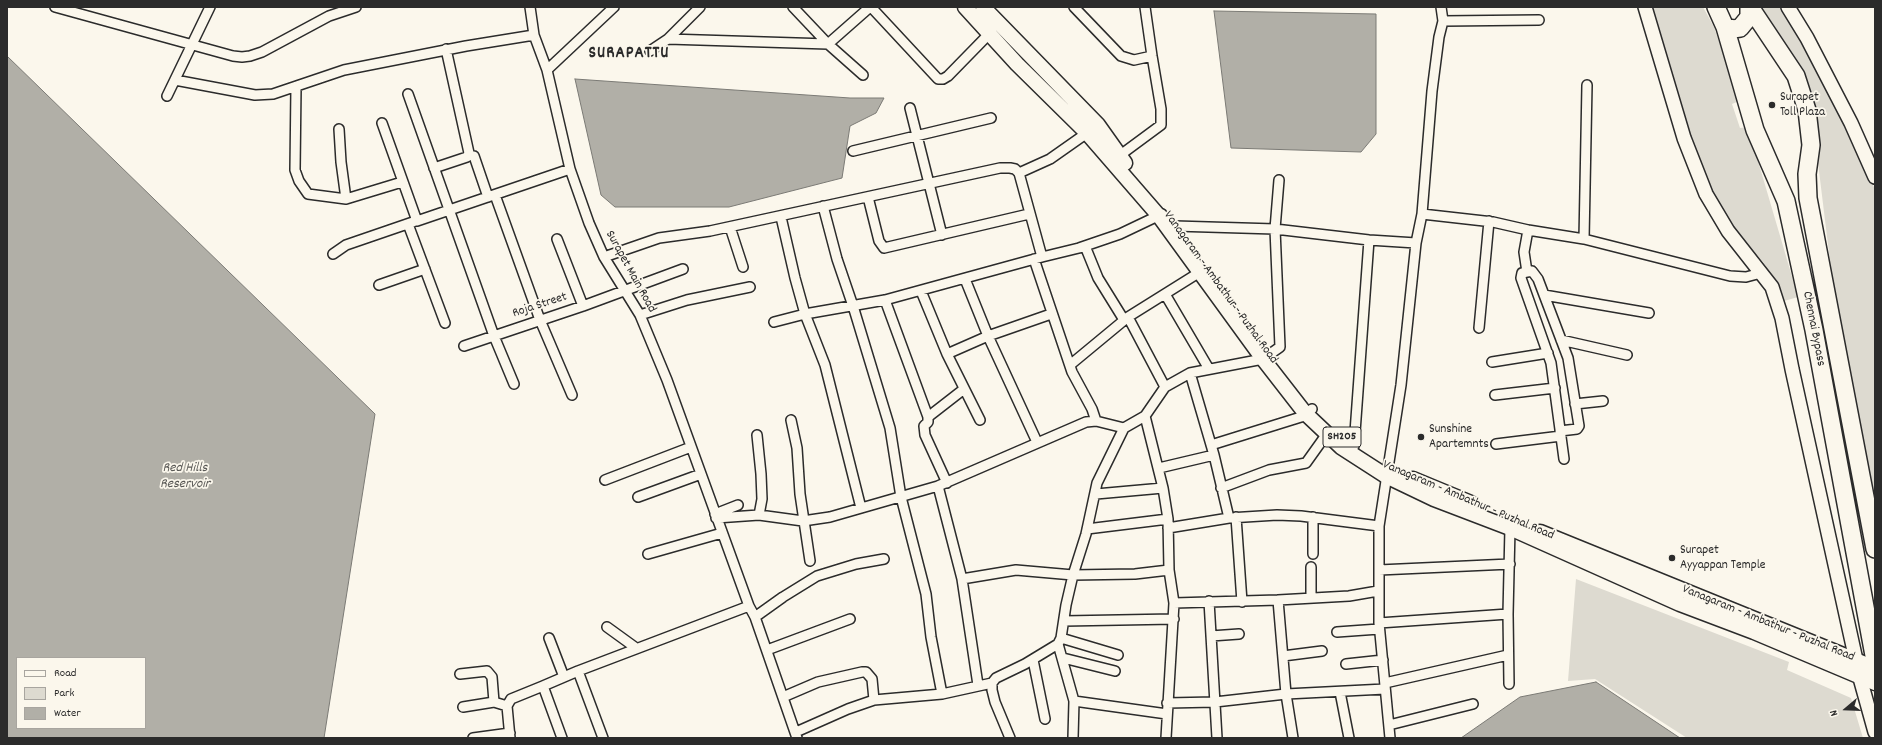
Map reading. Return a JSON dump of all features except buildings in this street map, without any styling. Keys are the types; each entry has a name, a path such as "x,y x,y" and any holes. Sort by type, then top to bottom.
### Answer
{"highway":[{"name":"Chennai Bypass","path":"1716,7 1725,27 1755,130 1786,201 1814,330 1875,661"},
{"name":"Chennai Bypass","path":"1750,7 1796,76 1807,110 1811,145 1807,174 1808,198 1875,550"},
{"path":"1725,27 1733,29 1740,28 1749,17 1750,7"},
{"path":"1786,201 1808,198"}],"main road":[{"path":"965,7 1017,64 1087,133 1162,214 1200,272 1266,357"},
{"name":"Vanagaram - Ambathur - Puzhal Road","path":"983,7 1098,125 1162,214 1175,226 1266,357 1309,412 1386,472 1643,581 1875,668"},
{"path":"1309,412 1326,435 1386,472"},
{"path":"1460,504 1510,528 1643,581 1680,604 1754,632 1860,678 1875,682"}],"street":[{"path":"55,7 233,56 250,56 269,48 329,16 356,7"},
{"path":"167,96 193,45 210,7"},
{"path":"547,70 614,7"},
{"path":"650,51 668,39 700,7"},
{"path":"793,7 828,44 863,76"},
{"path":"668,39 828,44 871,7 938,79 943,79 948,76 990,33"},
{"path":"1074,7 1121,56 1134,60 1152,56"},
{"path":"1119,156 1161,125 1162,108 1152,56 1145,7"},
{"path":"1390,738 1379,626 1379,526 1386,472 1401,384 1416,243 1422,214 1432,91 1439,37 1443,21 1441,7"},
{"path":"1645,7 1684,138 1706,194 1728,231 1772,287 1782,318 1856,660"},
{"path":"1788,7 1807,38 1851,123 1875,177"},
{"name":"Surapet Main Road","path":"531,8 534,36 547,70 570,169 588,223 604,257 640,315 691,447 749,606 755,617 796,735"},
{"path":"1443,21 1538,20"},
{"path":"175,80 255,95 273,94 344,70 446,49 534,36"},
{"path":"434,168 466,157 469,153 446,49"},
{"path":"1584,239 1587,85"},
{"path":"296,87 295,170 299,181 308,194 346,199 402,182"},
{"path":"408,94 494,336 514,384"},
{"path":"910,108 942,235"},
{"path":"853,151 992,118"},
{"path":"382,123 402,182 425,269 445,323"},
{"path":"339,129 341,162 346,199"},
{"path":"1018,173 1050,159 1087,133"},
{"path":"474,156 572,395"},
{"path":"604,257 659,238 710,231 780,217 823,206 1000,168 1015,169 1018,173 1029,214 1051,314 1070,365 1092,409 1096,421"},
{"path":"333,254 346,245 570,169"},
{"path":"1073,738 1074,701 1060,641 1073,575 1087,529 1096,494 1097,483 1124,428 1145,416 1165,387 1190,373 1266,357 1280,347 1275,229 1279,180"},
{"path":"868,197 882,248 1029,214"},
{"path":"823,206 837,259 853,306 890,428 901,497 926,594 931,637 942,694"},
{"path":"774,322 805,314 885,300 1085,246 1126,232 1162,214"},
{"path":"1422,214 1489,221 1528,230 1584,239 1730,276 1746,276 1761,272"},
{"path":"780,217 805,314 825,365 861,508"},
{"path":"1479,328 1489,221"},
{"path":"1175,226 1275,229 1369,240 1416,243"},
{"path":"730,227 743,267"},
{"path":"1527,272 1524,252 1528,230"},
{"path":"558,239 583,306"},
{"path":"1354,446 1369,240"},
{"path":"1085,246 1098,278 1126,318 1165,387"},
{"path":"379,285 425,269"},
{"name":"Roja Street","path":"464,346 583,306 683,269"},
{"path":"1070,365 1126,318 1200,272"},
{"path":"1496,444 1561,433 1577,430 1579,426 1568,358 1534,272 1522,273 1521,278 1548,353 1555,388 1561,433 1564,459"},
{"path":"965,279 988,336 1037,442"},
{"path":"640,315 687,300 750,287"},
{"path":"921,291 947,354 980,420"},
{"path":"1165,294 1210,369"},
{"path":"1544,295 1649,313"},
{"path":"885,300 928,417 928,422 924,426 923,431 947,483"},
{"path":"947,354 988,336 1051,314"},
{"path":"1561,340 1627,355"},
{"path":"1492,362 1548,353"},
{"path":"1190,373 1222,488 1232,517 1242,602"},
{"path":"1495,395 1555,388"},
{"path":"928,417 964,389"},
{"path":"1575,404 1603,401"},
{"path":"1211,445 1260,431 1309,412"},
{"path":"1145,416 1163,488 1168,524 1169,570 1174,603 1166,738"},
{"path":"791,420 797,448 803,521 810,561"},
{"path":"716,516 759,515 803,521 830,517 947,483 1037,442 1086,422 1096,421 1124,428"},
{"path":"757,435 762,498 759,515"},
{"path":"1222,488 1268,470 1306,463 1326,435"},
{"path":"605,480 691,447"},
{"path":"1159,468 1214,455"},
{"path":"638,497 701,474"},
{"path":"938,486 962,580 978,685"},
{"path":"1096,494 1163,488"},
{"path":"716,516 738,505"},
{"path":"1087,529 1168,524 1232,517 1301,516 1379,526"},
{"path":"1313,517 1313,554"},
{"path":"1509,684 1508,614 1510,528"},
{"path":"648,554 722,533"},
{"path":"755,617 794,589 817,576 856,564 884,560"},
{"path":"1379,570 1510,564"},
{"path":"1311,567 1311,598"},
{"path":"962,580 1016,570 1073,575 1135,574 1169,570"},
{"path":"1174,603 1278,600 1378,591"},
{"path":"1278,600 1286,694 1293,738"},
{"path":"1209,601 1217,738"},
{"path":"473,738 510,735 508,706 512,698 578,670 749,606"},
{"path":"1337,632 1379,626 1508,614"},
{"path":"767,650 850,619"},
{"path":"1064,621 1174,619"},
{"path":"607,627 636,648"},
{"path":"1211,636 1239,634"},
{"path":"549,638 564,677"},
{"path":"1010,738 995,702 992,690 992,683 996,678 1033,660 1060,641 1118,655"},
{"path":"1283,656 1322,651"},
{"path":"1167,703 1215,702 1286,694 1340,692 1385,686 1508,655"},
{"path":"1063,658 1115,671"},
{"path":"1033,660 1045,719"},
{"path":"1346,664 1383,660"},
{"path":"578,670 603,738"},
{"path":"460,674 487,671 492,677 494,702"},
{"path":"783,697 818,682 862,672 871,677 874,700"},
{"path":"1860,678 1875,732"},
{"path":"796,735 848,709 874,700 942,694 992,683"},
{"path":"543,686 562,738"},
{"path":"1340,692 1348,738"},
{"path":"1074,701 1167,714"},
{"path":"463,707 494,702 508,706"},
{"path":"1388,725 1473,704"}],"green space":[{"path":"1651,7 1703,7 1714,27 1739,101 1732,104 1740,128 1748,127 1798,297 1784,301 1777,284 1763,262 1741,237 1711,191 1690,136"},
{"path":"1755,7 1783,7 1804,41 1867,169 1875,190 1875,521 1840,343 1814,130"},
{"path":"1576,579 1789,662 1787,670 1851,698 1863,738 1687,738 1595,679 1568,681"}],"water":[{"path":"1214,11 1376,14 1376,134 1361,152 1231,148"},
{"name":"Red Hills Reservoir","path":"7,56 375,414 324,738 7,738"},
{"path":"575,79 850,98 884,98 876,113 850,126 842,178 729,207 615,207 601,195"},
{"path":"1596,682 1680,738 1461,738 1520,697"}],"place":[{"name":"Surapet Toll Plaza","path":"1772,105"},
{"name":"Sunshine Apartemnts","path":"1421,437"},
{"name":"Surapet Ayyappan Temple","path":"1672,558"}],"district":[{"name":"SURAPATTU","path":"629,55"}]}
